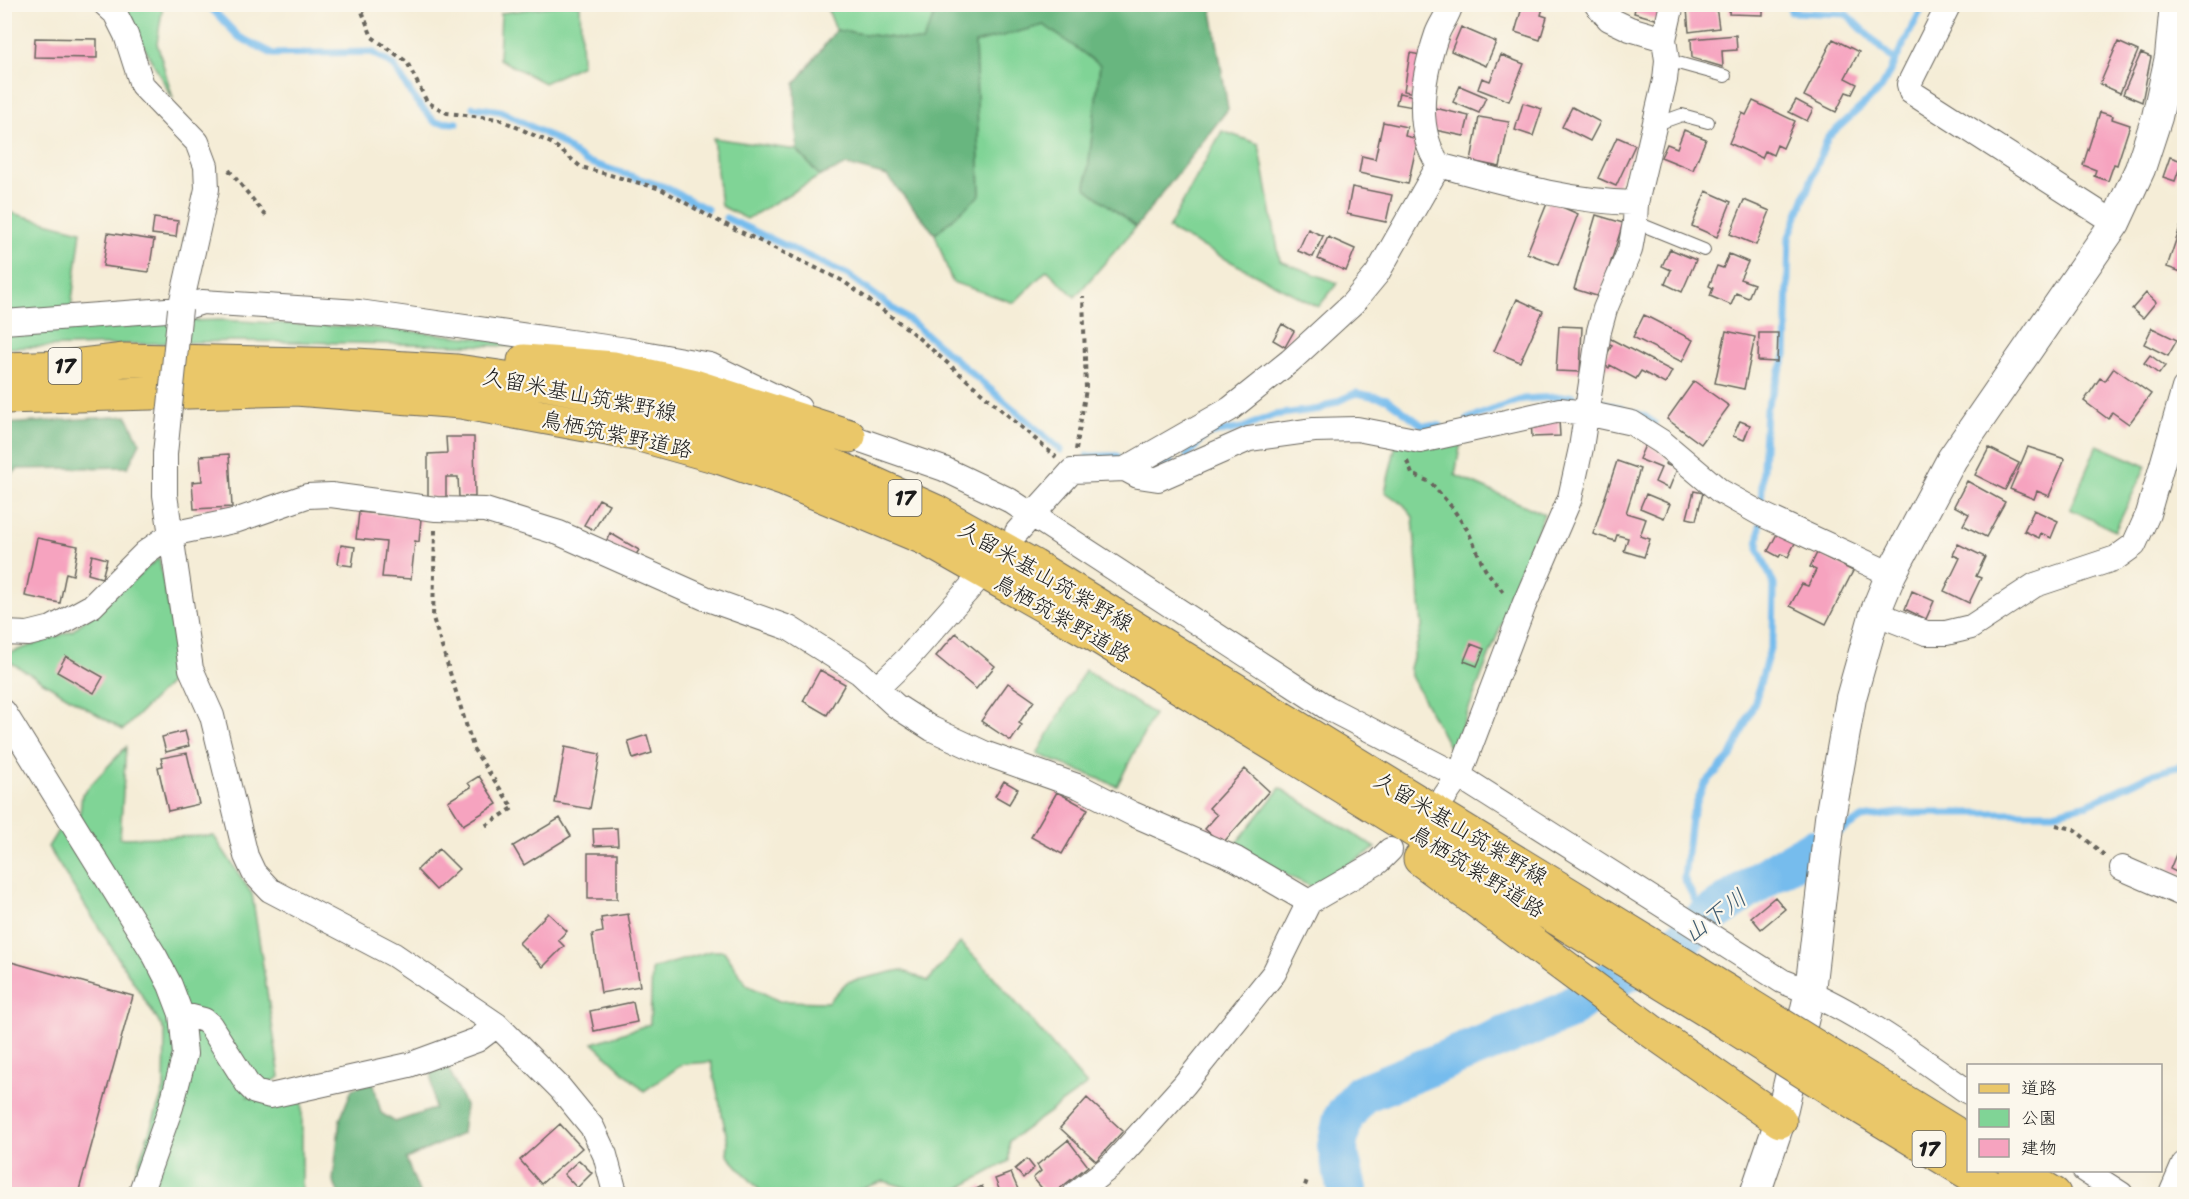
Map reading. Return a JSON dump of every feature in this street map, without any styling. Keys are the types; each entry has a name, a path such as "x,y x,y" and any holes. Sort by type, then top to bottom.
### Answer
{"main road":[{"name":"久留米基山筑紫野線","path":"4,369 64,367 125,360 356,365 457,372 536,382 637,401 731,427 844,470 935,512 1034,566 1582,919 1862,1091 1967,1141"},
{"path":"405,368 502,360 614,368 691,385 849,436"},
{"name":"鳥栖筑紫野道路","path":"4,397 296,389 461,402 640,435 718,457 785,480 924,538 1095,635 1209,706 1582,919"},
{"path":"1209,706 1650,1030 1780,1121"},
{"name":"17","path":"1862,1091 1967,1168"},
{"name":"17","path":"1973,1172 2003,1194"},
{"path":"2019,1172 2054,1194"}],"street":[{"path":"105,4 114,13 126,34 142,85 197,141 206,166 207,189 180,309 165,454 165,495 191,669 212,716 246,856 254,873 270,890 394,955 496,1025 560,1088 592,1127 605,1155 617,1194"},
{"path":"1451,4 1449,15 1438,31 1429,64 1422,113 1430,152 1439,165 1525,188 1611,202 1636,213"},
{"path":"1596,4 1610,19 1665,50"},
{"path":"1445,796 1459,777 1524,605 1570,498 1599,331 1605,309 1630,250 1665,80 1665,50 1672,4"},
{"path":"1949,4 1909,84 1911,92 2115,223"},
{"path":"1755,1194 1780,1121 1810,991 1830,818 1851,698 1875,613 1891,574 1952,459 2115,223 2140,169 2157,117 2170,57 2175,4"},
{"path":"1017,532 1072,471 1125,469 1230,409 1290,361 1353,303 1377,274 1439,165"},
{"path":"4,322 180,309 202,302 359,312 627,350 710,365 754,385 849,436 944,469 1009,500 1328,708 1459,777 1782,981 1810,991 1877,1028 1967,1091"},
{"path":"1875,613 1926,633 1946,633 1971,627 2036,585 2116,558 2134,545 2148,514 2184,388"},
{"path":"1125,469 1138,476 1158,479 1249,439 1314,430 1357,429 1419,441 1560,410 1586,413 1632,423 1662,442 1720,491 1761,514 1891,574"},
{"path":"4,633 28,634 52,627 92,606 144,553 171,534 238,520 307,496 331,495 436,509 485,510 559,533 705,598 789,628 859,672 896,706 932,729 984,753 1080,787 1133,814 1236,860 1309,902"},
{"path":"877,688 906,660 975,582"},
{"path":"4,712 155,956 170,985 181,1014 185,1054 171,1107 140,1194"},
{"path":"1075,1194 1111,1166 1184,1085 1274,973 1309,902 1378,862 1390,850"},
{"path":"2122,868 2184,895"},
{"path":"181,1014 204,1020 210,1025 248,1085 255,1092 270,1096 409,1065 477,1040 496,1025"},
{"path":"2171,1194 2184,1164"},
{"path":"2087,1172 2121,1194"}],"lane":[{"path":"1665,50 1725,76"},
{"path":"1654,125 1682,115 1708,122"},
{"path":"1636,213 1704,250"}],"path":[{"path":"358,4 372,37 407,62 427,102 447,113 499,119 553,144 580,168 661,189 712,218 843,280 908,329 1072,471"},
{"path":"206,166 224,163 266,216"},
{"path":"1072,471 1086,389 1083,296"},
{"path":"1409,439 1406,464 1412,474 1430,482 1451,506 1468,531 1485,570 1511,600 1524,605"},
{"path":"436,509 433,618 474,750 513,808 482,828"},
{"path":"2056,825 2074,829 2122,868"},
{"path":"1302,1194 1307,1180"}],"green space":[{"path":"566,4 580,5 582,65 544,83 499,59 501,13"},
{"path":"940,4 1211,5 1228,109 1136,227 1086,188 1100,65 1044,25 975,43 980,195 935,234 887,176 847,165 820,176 797,150 795,84 836,30 922,42"},
{"path":"117,5 163,5 157,43 173,99 124,11"},
{"path":"826,5 940,5 923,42 836,30"},
{"path":"1044,25 1100,65 1086,188 1136,227 1075,297 1047,270 1014,303 952,282 935,234 980,194 975,43"},
{"path":"1222,131 1259,144 1280,261 1338,283 1318,307 1168,229"},
{"path":"713,138 797,150 820,176 747,219 721,206"},
{"path":"4,211 81,231 69,324 220,320 389,329 563,347 236,341 5,348"},
{"path":"127,416 140,443 128,467 18,469 5,480 5,424"},
{"path":"1461,442 1455,475 1544,514 1452,752 1411,676 1410,668 1422,627 1413,517 1404,505 1385,492 1396,444"},
{"path":"2097,445 2146,466 2115,531 2070,509"},
{"path":"159,558 181,672 123,730 5,659 4,655 72,631"},
{"path":"1085,670 1154,714 1117,786 1037,754"},
{"path":"126,747 120,838 214,836 252,894 280,1077 248,1097 302,1096 302,1194 128,1194 164,1089 165,1032 48,847 62,824 79,823 82,794"},
{"path":"1280,788 1376,848 1312,887 1231,850"},
{"path":"960,943 986,968 1087,1085 1009,1141 1009,1161 949,1194 913,1194 907,1188 884,1181 846,1194 763,1194 727,1155 728,1143 711,1062 683,1064 644,1091 593,1043 650,1024 652,969 711,951 724,951 747,985 779,1001 828,1002 847,982 901,970 928,981"},
{"path":"445,1060 465,1105 462,1134 406,1159 420,1194 339,1194 333,1181 340,1119 352,1089 373,1081 381,1113 395,1122 434,1109 431,1067"}],"building":[{"path":"1523,4 1544,4 1541,15 1547,17 1540,40 1515,32"},
{"path":"1636,4 1663,4 1659,20 1634,13"},
{"path":"1730,4 1763,4 1763,15 1729,14"},
{"path":"1716,6 1719,28 1689,32 1687,9"},
{"path":"1461,27 1496,42 1486,66 1451,51"},
{"path":"1736,35 1737,50 1722,51 1723,67 1692,58 1691,39"},
{"path":"35,38 97,39 97,58 34,57"},
{"path":"1833,39 1859,52 1845,78 1857,84 1852,94 1846,92 1836,112 1804,96"},
{"path":"2118,42 2138,51 2120,93 2100,84"},
{"path":"1410,53 1421,55 1414,93 1404,91"},
{"path":"2141,53 2151,57 2142,102 2123,94"},
{"path":"1501,55 1524,64 1509,101 1478,89 1482,78 1490,81"},
{"path":"1460,86 1486,97 1479,113 1453,102"},
{"path":"1399,93 1415,96 1413,107 1396,104"},
{"path":"1796,100 1813,109 1807,121 1789,112"},
{"path":"1753,101 1795,121 1783,148 1777,145 1773,155 1765,151 1762,158 1729,143 1742,113 1746,115"},
{"path":"1523,103 1542,109 1533,136 1515,130"},
{"path":"1572,107 1600,122 1590,141 1562,127"},
{"path":"1435,108 1469,116 1464,136 1430,129"},
{"path":"2100,112 2130,125 2117,165 2114,164 2108,181 2094,176 2096,170 2083,165"},
{"path":"1479,117 1509,122 1500,167 1471,161"},
{"path":"1383,122 1407,127 1405,136 1418,139 1408,184 1359,173 1362,156 1375,159"},
{"path":"1684,130 1706,139 1693,170 1661,157 1667,144 1677,148"},
{"path":"1617,137 1635,145 1616,186 1598,178"},
{"path":"2170,157 2182,161 2175,181 2163,177"},
{"path":"1352,187 1392,195 1386,222 1347,214"},
{"path":"1706,191 1731,202 1717,237 1692,226"},
{"path":"1744,200 1770,211 1756,245 1730,234"},
{"path":"1548,201 1578,214 1558,265 1527,253"},
{"path":"1596,215 1623,223 1600,297 1574,289"},
{"path":"2184,216 2184,273 2167,267"},
{"path":"154,218 178,221 176,237 152,234"},
{"path":"1308,229 1323,236 1313,257 1298,251"},
{"path":"108,233 154,240 149,272 103,266"},
{"path":"1328,237 1355,249 1346,271 1318,259"},
{"path":"1670,249 1696,260 1682,292 1665,284 1671,270 1662,266"},
{"path":"1729,254 1748,262 1740,279 1754,284 1748,298 1736,293 1731,305 1710,296 1713,288 1709,286 1717,266 1723,268"},
{"path":"2146,293 2156,302 2143,318 2132,309"},
{"path":"1517,299 1543,311 1520,362 1494,351"},
{"path":"1644,315 1693,340 1682,362 1633,337"},
{"path":"1282,324 1294,331 1285,347 1273,340"},
{"path":"1559,326 1582,327 1580,372 1556,371"},
{"path":"2152,328 2177,340 2168,356 2144,344"},
{"path":"1726,331 1755,337 1744,389 1715,383"},
{"path":"1759,333 1778,333 1777,362 1758,361"},
{"path":"1609,338 1672,371 1665,384 1641,371 1636,379 1610,365 1609,368 1602,364 1612,345 1607,343"},
{"path":"2150,355 2165,366 2159,374 2144,363"},
{"path":"2114,368 2151,394 2129,424 2112,412 2108,419 2084,401 2100,378 2105,381"},
{"path":"1694,381 1729,406 1701,444 1667,419"},
{"path":"1531,420 1559,420 1560,436 1532,437"},
{"path":"1740,421 1750,425 1744,440 1733,436"},
{"path":"446,437 474,437 475,497 459,497 458,477 446,477 446,497 428,498 428,454 447,453"},
{"path":"1646,443 1667,458 1665,464 1677,469 1669,489 1655,482 1661,468 1639,459"},
{"path":"2028,447 2065,459 2049,496 2037,491 2034,499 2010,489"},
{"path":"1989,448 2019,463 2005,490 1975,475"},
{"path":"229,454 232,507 194,509 192,482 202,481 200,456"},
{"path":"1617,461 1640,469 1626,513 1646,519 1640,536 1650,539 1644,557 1624,551 1628,538 1617,535 1615,541 1593,534"},
{"path":"1967,481 2005,502 1986,537 1963,525 1969,514 1954,506"},
{"path":"1694,491 1703,493 1696,520 1687,518"},
{"path":"1646,494 1670,504 1664,518 1640,508"},
{"path":"599,499 609,504 594,530 584,525"},
{"path":"2034,510 2058,521 2051,538 2041,533 2039,538 2024,531"},
{"path":"359,512 421,518 419,542 415,541 411,579 382,577 386,542 356,539"},
{"path":"1778,532 1796,541 1788,557 1781,554 1779,557 1768,551"},
{"path":"610,533 639,550 634,558 606,542"},
{"path":"37,538 78,546 73,575 66,573 60,603 25,596"},
{"path":"1958,544 1985,557 1976,576 1981,578 1969,603 1944,591 1960,558 1953,555"},
{"path":"341,545 355,547 352,566 338,564"},
{"path":"1817,553 1853,571 1826,624 1790,606 1802,584 1808,586 1816,570 1810,567"},
{"path":"92,555 107,559 102,578 88,574"},
{"path":"1912,591 1934,601 1926,619 1905,609"},
{"path":"956,633 995,666 976,689 936,656"},
{"path":"1471,644 1484,649 1477,666 1464,661"},
{"path":"66,656 103,677 94,693 57,672"},
{"path":"820,670 845,684 827,715 803,701"},
{"path":"1008,683 1034,701 1019,723 1022,725 1011,741 981,721"},
{"path":"185,731 189,746 166,752 162,737"},
{"path":"647,735 652,753 633,759 628,741"},
{"path":"565,747 600,754 590,809 555,803"},
{"path":"187,753 199,804 168,811 158,767 163,766 161,758"},
{"path":"1245,769 1269,791 1222,844 1205,829 1217,815 1209,808"},
{"path":"479,776 497,804 463,825 448,801 471,787 468,783"},
{"path":"1004,781 1018,789 1009,804 995,796"},
{"path":"1057,792 1088,809 1062,854 1031,837"},
{"path":"560,818 571,836 524,865 513,846"},
{"path":"617,828 618,845 594,846 593,829"},
{"path":"439,849 459,869 436,890 417,870"},
{"path":"2177,852 2184,856 2182,875 2170,869"},
{"path":"588,853 617,853 617,899 588,899"},
{"path":"1775,897 1785,909 1761,929 1751,917"},
{"path":"548,913 567,931 558,940 564,946 543,967 519,943"},
{"path":"628,914 640,986 601,993 592,934 603,932 601,918"},
{"path":"4,960 133,996 78,1194 4,1194"},
{"path":"633,1002 637,1022 594,1031 590,1011"},
{"path":"1087,1098 1123,1131 1096,1161 1060,1128"},
{"path":"560,1124 582,1148 541,1184 520,1160"},
{"path":"1068,1140 1088,1166 1053,1194 1047,1194 1033,1178 1041,1171 1037,1165"},
{"path":"1027,1159 1034,1168 1023,1178 1015,1169"},
{"path":"579,1160 592,1173 577,1188 564,1174"},
{"path":"1011,1173 1020,1194 1001,1194 995,1179"},
{"path":"982,1186 986,1194 967,1194"}],"waterway":[{"path":"207,4 239,37 273,54 372,52 394,66 416,101 435,122 457,123"},
{"path":"1790,4 1791,12 1846,14 1895,61"},
{"path":"1761,505 1766,409 1786,355 1789,237 1828,137 1881,89 1924,4"},
{"path":"473,107 501,111 555,139 585,161 665,187 707,209"},
{"path":"726,218 848,275 914,324 1061,450"},
{"path":"1187,456 1207,434 1243,428 1274,415 1320,409 1356,393 1387,399 1422,425 1440,426"},
{"path":"1468,419 1523,399 1573,396"},
{"path":"1601,402 1644,416 1654,423"},
{"path":"1087,456 1117,456"},
{"path":"1150,468 1171,462"},
{"path":"1704,919 1684,878 1691,818 1703,786 1731,756 1755,702 1773,637 1774,585 1758,548 1760,525"},
{"name":"山下川","path":"1838,833 1862,818 1899,813 2054,813 2088,804 2152,774 2184,765"},
{"name":"山下川","path":"1348,1194 1337,1146 1343,1118 1361,1094 1565,1012 1599,986 1668,953 1704,919 1775,871 1813,849"}]}
